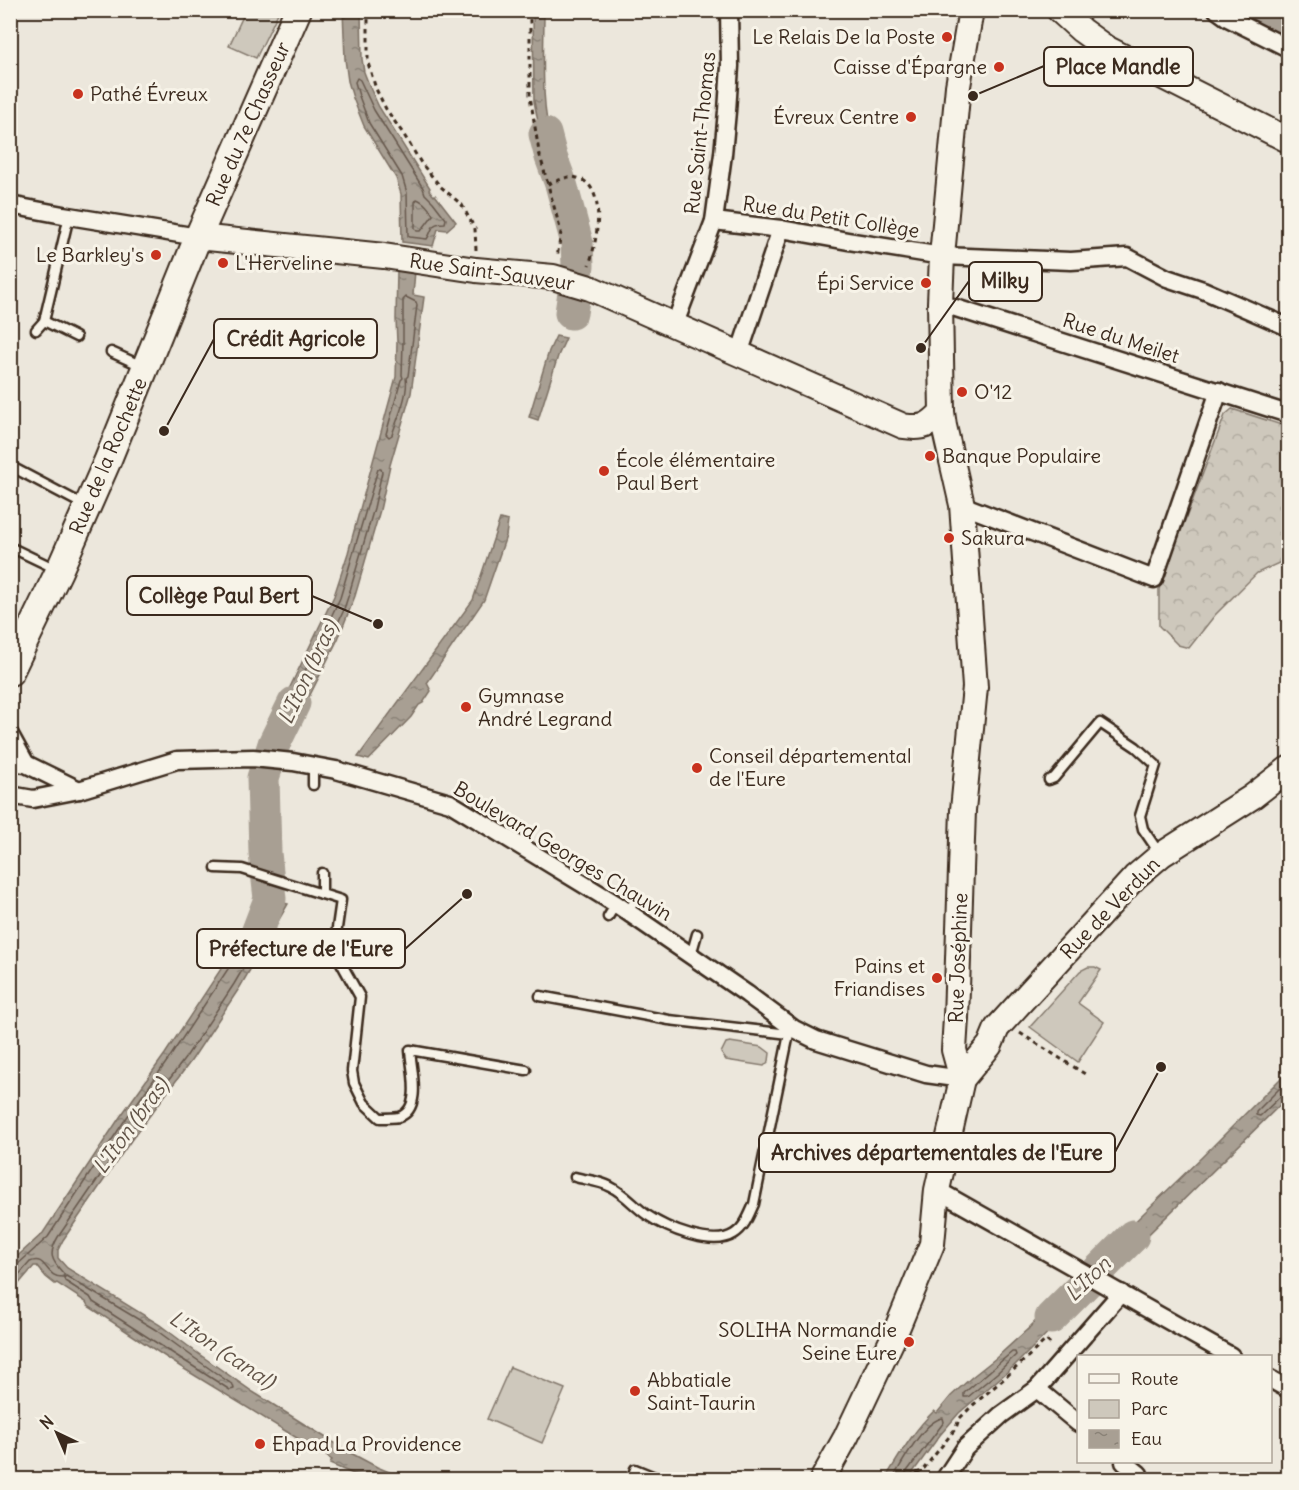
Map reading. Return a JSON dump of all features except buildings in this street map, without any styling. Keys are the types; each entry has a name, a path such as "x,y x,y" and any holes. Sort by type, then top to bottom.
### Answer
{"main road":[{"name":"Rue du 7e Chasseur","path":"198,237 298,10"},
{"name":"Rue Joséphine","path":"822,1479 846,1437 893,1338 932,1244 937,1190 962,1079 954,1050 963,810 975,687 962,504 942,412 940,303 942,256 958,86 971,10"},
{"path":"1059,10 1106,48 1288,140"},
{"name":"Rue Saint-Sauveur","path":"198,237 384,256 476,270 574,280 903,426 919,428 934,421 942,412"},
{"name":"Rue de la Rochette","path":"10,672 19,631 59,571 107,462 198,237"},
{"name":"Rue de Verdun","path":"962,1079 990,1045 1001,1024 1134,877 1161,855 1259,792 1288,769"},
{"path":"957,1018 969,1031 980,1034 1001,1024"}],"street":[{"name":"Rue Saint-Thomas","path":"674,326 714,221 727,111 730,66 729,10"},
{"path":"1217,10 1228,18 1288,48"},
{"name":"Rue Saint-Sauveur","path":"10,205 198,237"},
{"name":"Rue du Petit Collège","path":"714,221 781,229 942,256 1071,261 1127,257 1167,278 1203,290 1288,327"},
{"path":"740,354 781,229"},
{"name":"Rue du Meilet","path":"940,303 1288,414"},
{"path":"962,504 1154,579 1219,391"},
{"path":"10,735 18,763 79,790"},
{"name":"Boulevard Georges Chauvin","path":"10,795 33,799 79,790 177,760 253,758 336,770 450,803 622,908 747,994 792,1031 926,1074 962,1079"},
{"path":"937,1190 1229,1355"},
{"path":"944,1479 965,1448 1000,1414 1037,1389 1121,1293"},
{"path":"1272,1380 1288,1389"},
{"path":"1037,1389 1077,1422"},
{"path":"1126,1463 1139,1474"}],"lane":[{"path":"36,330 44,321 69,216"},
{"path":"44,321 76,337"},
{"path":"111,352 145,367"},
{"path":"10,466 87,507"},
{"path":"10,546 59,571"},
{"path":"1049,780 1054,778 1100,723 1136,747 1156,765 1140,816 1143,829 1161,855"},
{"path":"313,766 313,785"},
{"path":"216,868 242,869 341,900 336,935 340,961 360,997 352,1071 354,1083 364,1102 380,1118 401,1116 410,1108 415,1092 410,1050 526,1070"},
{"path":"322,873 322,894"},
{"path":"691,955 697,934"},
{"path":"540,996 669,1020 792,1031 754,1204 746,1223 734,1234 721,1239 707,1239 674,1230 646,1214 628,1198 609,1186 575,1177"},
{"path":"631,1479 635,1469 662,1479"}],"path":[{"path":"368,10 368,63 376,89 386,109 421,163 440,186 462,205 476,229 476,270"},
{"path":"530,10 530,96 539,152 550,183 574,280 588,270 595,248 598,224 595,196 586,182 571,177 550,183"},
{"path":"1283,10 1288,13"},
{"path":"1001,1024 1016,1030 1084,1074"},
{"path":"911,1479 914,1474 922,1471 956,1428 959,1419 1046,1340"}],"green space":[{"path":"241,11 279,11 256,58 229,46 244,14"},
{"path":"1232,409 1288,427 1288,562 1283,561 1257,573 1215,615 1189,648 1178,645 1159,626 1159,589 1225,415"},
{"path":"1088,967 1101,970 1078,1003 1104,1022 1078,1062 1030,1027 1080,971"},
{"path":"726,1043 762,1047 770,1053 769,1061 764,1066 726,1060 721,1053"},
{"path":"510,1367 565,1389 542,1443 487,1419"}],"water":[{"path":"343,11 361,11 362,59 371,90 379,107 430,188 429,190 456,222 447,230 438,229 433,246 402,242 401,194 396,178 364,126 348,81"},
{"path":"533,11 544,11 546,116 562,176 552,179 534,101"},
{"path":"1237,11 1269,11 1288,19 1288,38 1275,32"},
{"path":"564,183 588,257 585,266 567,263 569,244 567,224 556,186"},
{"path":"397,270 415,271 413,295 424,297 411,393 390,465 380,510 355,596 338,639 285,745 263,743 334,596 348,553 396,377"},
{"path":"556,336 566,338 538,420 529,417 549,351"},
{"path":"500,519 508,521 506,536 484,600 427,683 431,691 411,717 369,760 358,757 473,600"},
{"path":"249,777 276,780 270,810 273,856 254,850 253,793"},
{"path":"257,896 288,904 240,987 191,1061 132,1139 63,1240 58,1250 58,1258 67,1268 160,1325 253,1392 347,1451 406,1479 365,1479 330,1464 332,1460 323,1454 181,1367 88,1306 86,1302 57,1283 55,1284 37,1266 34,1266 11,1293 11,1262 43,1233 165,1054 246,931 254,914"},
{"path":"1288,1071 1288,1097 1110,1272 1093,1262 1202,1157"},
{"path":"1074,1281 1090,1291 1013,1367 959,1413 908,1479 885,1479 926,1419 934,1411 937,1413 951,1396 1029,1328"}],"waterway":[{"path":"545,134 577,243 578,265 571,313"},
{"name":"L'Iton (bras)","path":"254,941 270,899 265,853 263,778 274,744 294,703"},
{"name":"L'Iton","path":"1051,1318 1133,1236"}],"place":[{"name":"Le Relais De la Poste","path":"947,37"},
{"name":"Caisse d'Épargne","path":"999,67"},
{"name":"Pathé Évreux","path":"78,94"},
{"name":"Place Mandle","path":"973,96"},
{"name":"Évreux Centre","path":"911,117"},
{"name":"Le Barkley's","path":"156,255"},
{"name":"L'Herveline","path":"223,263"},
{"name":"Épi Service","path":"926,283"},
{"name":"Milky","path":"921,348"},
{"name":"O'12","path":"962,392"},
{"name":"Crédit Agricole","path":"164,431"},
{"name":"Banque Populaire","path":"930,456"},
{"name":"École élémentaire Paul Bert","path":"604,471"},
{"name":"Sakura","path":"949,538"},
{"name":"Collège Paul Bert","path":"378,624"},
{"name":"Gymnase André Legrand","path":"466,707"},
{"name":"Conseil départemental de l'Eure","path":"697,768"},
{"name":"Préfecture de l'Eure","path":"467,894"},
{"name":"Pains et Friandises","path":"937,978"},
{"name":"Archives départementales de l'Eure","path":"1161,1067"},
{"name":"SOLIHA Normandie Seine Eure","path":"909,1342"},
{"name":"Abbatiale Saint-Taurin","path":"635,1391"},
{"name":"Ehpad La Providence","path":"260,1444"}],"water label":[{"name":"L'Iton (canal)","path":"222,1350"}]}
